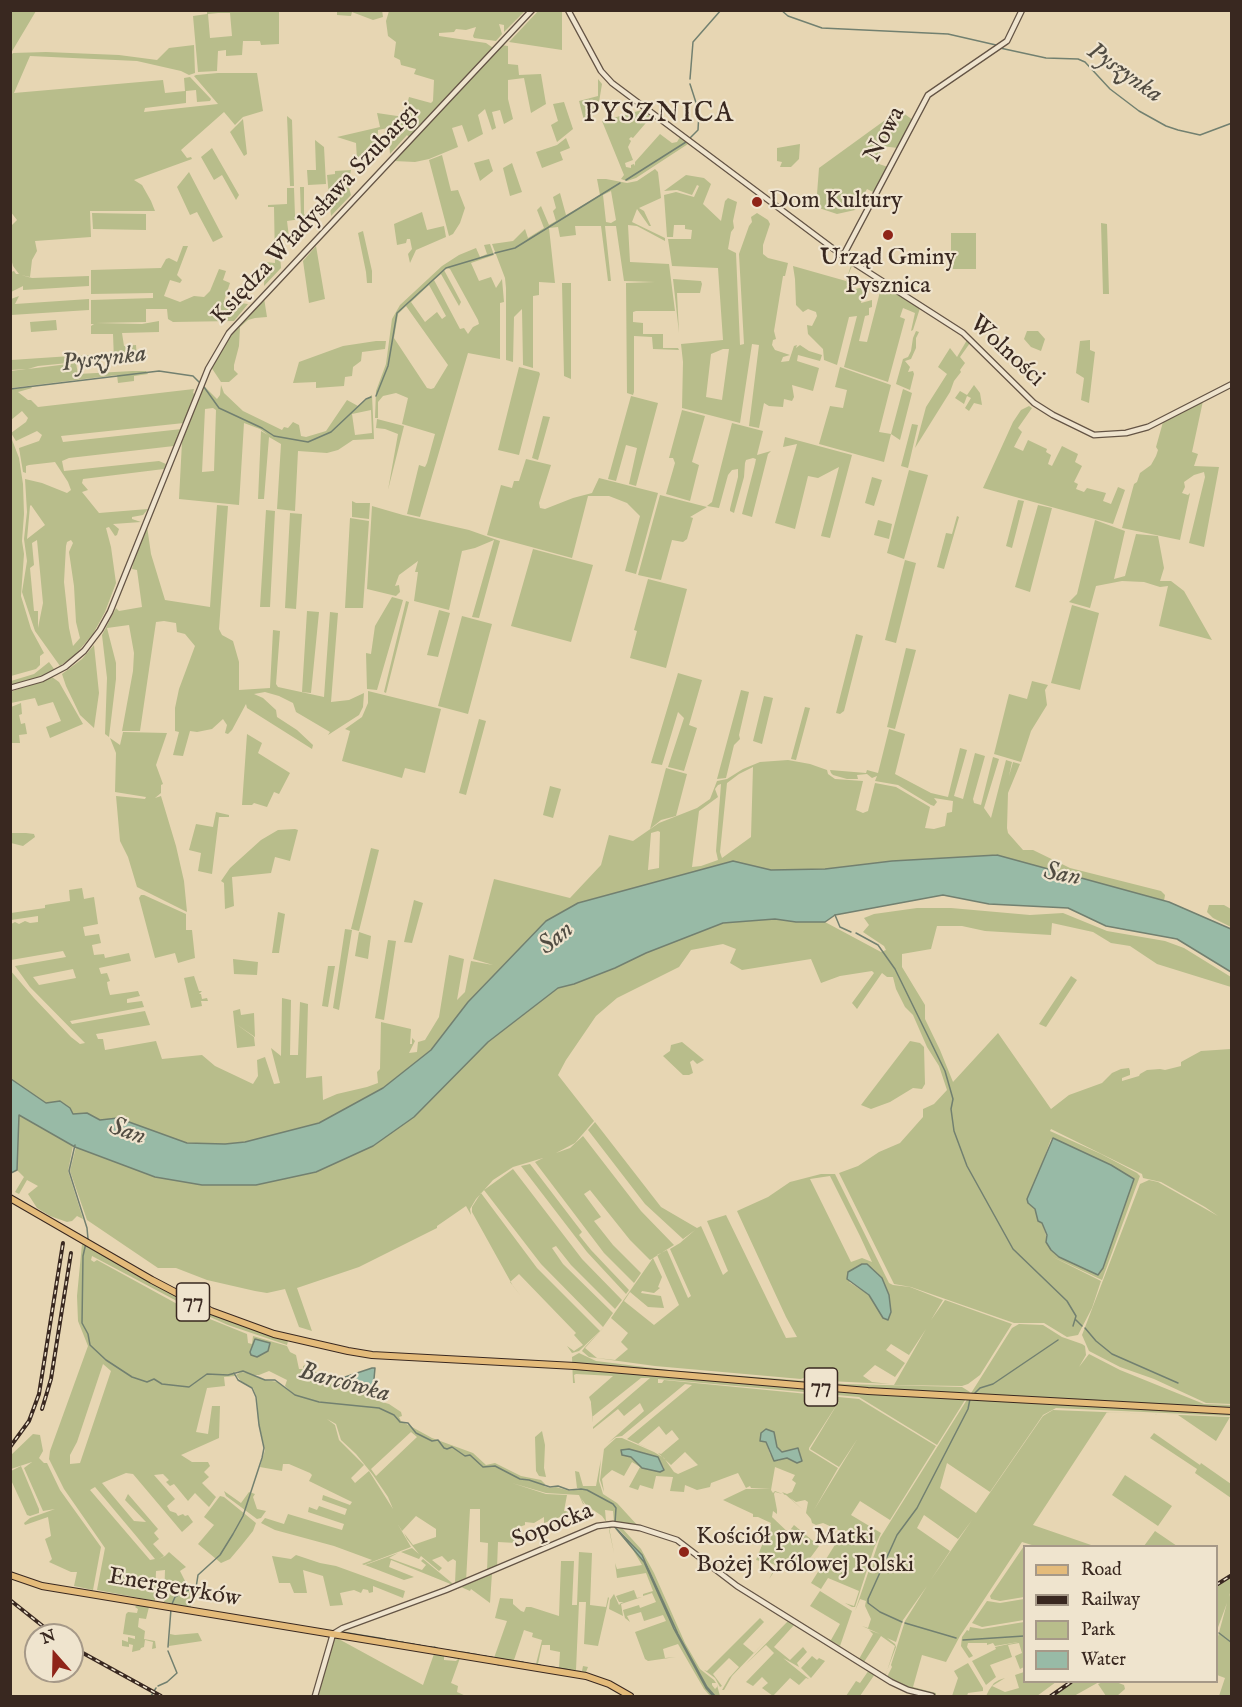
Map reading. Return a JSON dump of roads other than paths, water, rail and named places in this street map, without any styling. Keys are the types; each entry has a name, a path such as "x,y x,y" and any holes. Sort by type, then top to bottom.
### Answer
{"main road":[{"name":"77","path":"10,1198 70,1234 211,1311 257,1329 301,1342 372,1355 565,1365 868,1390 1232,1411"},
{"name":"Energetyków","path":"10,1575 38,1585 592,1677 630,1696"}],"street":[{"name":"Księdza Władysława Szubargi","path":"10,688 37,681 58,671 75,659 93,641 107,618 208,369 229,333 532,10"},
{"name":"Wolności","path":"568,10 599,68 612,83 843,256 963,333 1042,409 1090,434 1112,435 1142,429 1232,384"},
{"name":"Nowa","path":"843,256 928,96 934,89 1009,39 1022,10"},
{"name":"Sopocka","path":"333,1634 347,1626 456,1587 597,1526 615,1524 647,1530 677,1540 737,1586 891,1682 908,1690 932,1696"},
{"path":"315,1696 333,1634"}],"water":[{"name":"San","path":"997,855 1169,902 1231,929 1231,972 1177,939 1106,926 1068,908 989,904 943,895 835,915 825,922 775,919 723,923 646,953 615,968 558,988 488,1042 414,1117 373,1146 316,1172 256,1185 202,1185 155,1177 75,1147 19,1115 17,1170 11,1173 11,1079 46,1103 60,1101 70,1108 73,1114 87,1113 100,1120 118,1118 187,1143 245,1142 319,1123 383,1088 431,1050 468,1002 546,921 578,903 733,861 771,870 825,869 892,861"},
{"path":"1053,1138 1111,1165 1134,1179 1103,1268 1098,1275 1059,1257 1051,1250 1046,1242 1047,1235 1042,1223 1038,1221 1035,1209 1028,1203 1027,1199"},
{"path":"862,1264 867,1264 882,1278 889,1295 891,1312 888,1320 883,1318 869,1295 847,1279 848,1272"},
{"path":"255,1339 270,1343 268,1351 257,1357 251,1355 250,1352"},
{"path":"375,1368 373,1390 368,1392 340,1384 342,1378"},
{"path":"766,1429 774,1432 777,1447 782,1452 798,1448 802,1461 797,1463 787,1458 774,1461 766,1442 760,1441 761,1433"},
{"path":"629,1449 658,1457 664,1470 660,1472 642,1468 631,1457 622,1455 621,1450"},
{"path":"614,1526 642,1555 678,1634 707,1687 715,1696 706,1688 674,1629 644,1562"}],"waterway":[{"name":"Pyszynka","path":"690,79 693,42 721,10"},
{"name":"Pyszynka","path":"781,10 788,16 822,28 948,34 996,45"},
{"name":"Pyszynka","path":"1000,48 1046,58 1078,59 1085,62 1110,89 1139,111 1178,130 1200,135 1232,123"},
{"name":"Pyszynka","path":"690,84 699,112 698,130 690,138"},
{"name":"Pyszynka","path":"626,180 686,142"},
{"name":"Pyszynka","path":"495,253 515,248 620,183"},
{"name":"Pyszynka","path":"376,396 388,366 397,313 446,268 493,254"},
{"name":"Pyszynka","path":"10,389 159,371 193,376 199,382"},
{"name":"Pyszynka","path":"204,387 219,408 274,436 308,442 331,432 371,397"},
{"path":"835,915 840,927 851,932"},
{"path":"856,933 878,945 895,969 945,1071 953,1099 951,1109 954,1131 967,1166 1013,1249 1067,1301 1076,1316 1073,1326"},
{"name":"Barcówka","path":"75,1145 69,1171 87,1228 88,1239"},
{"name":"Barcówka","path":"86,1243 83,1256 82,1323 88,1334 90,1345 106,1360 132,1377 147,1382 154,1379 162,1384 189,1387 207,1374 228,1375 243,1371 265,1380 275,1380 295,1395 319,1402 379,1408 394,1415 400,1422 408,1423 416,1433 432,1441 438,1440 444,1448 452,1447 465,1456 470,1455 483,1467 495,1466 520,1479 550,1487 587,1490 613,1504 616,1508 615,1523"},
{"path":"1076,1320 1082,1326"},
{"path":"1085,1328 1112,1354 1178,1383"},
{"path":"973,1395 980,1388 993,1384 1058,1340"},
{"path":"172,1604 175,1597 196,1588 198,1575 220,1555 233,1534 243,1516 262,1458 264,1448 256,1397 252,1388 238,1380 234,1373"},
{"path":"902,1622 880,1612 868,1603 868,1599 897,1535 917,1508 968,1409 970,1399"},
{"path":"168,1647 171,1609"},
{"path":"905,1623 956,1638"},
{"path":"342,1632 385,1639"},
{"path":"1219,1633 1232,1643"},
{"path":"963,1640 1023,1636"},
{"path":"390,1640 397,1641"},
{"path":"405,1643 414,1644"},
{"path":"424,1646 428,1647"},
{"path":"158,1686 177,1673 168,1651"},
{"path":"459,1652 469,1653"},
{"path":"473,1654 479,1655"},
{"path":"494,1658 512,1661"},
{"path":"514,1661 523,1662"},
{"path":"526,1663 530,1664"},
{"path":"532,1664 540,1665"},
{"path":"551,1667 570,1670"},
{"path":"151,1696 156,1688"}],"railway":[{"path":"10,1447 29,1421 39,1394 63,1243"},
{"path":"42,1409 51,1379 71,1253"},
{"path":"1218,1584 1232,1575"},
{"path":"10,1600 39,1623"},
{"path":"84,1654 161,1696"},
{"path":"1051,1696 1070,1683"}],"place":[{"name":"Dom Kultury","path":"757,202"},
{"name":"Urząd Gminy Pysznica","path":"888,235"},
{"name":"Kościół pw. Matki Bożej Królowej Polski","path":"684,1552"}],"district":[{"name":"PYSZNICA","path":"659,115"}]}
